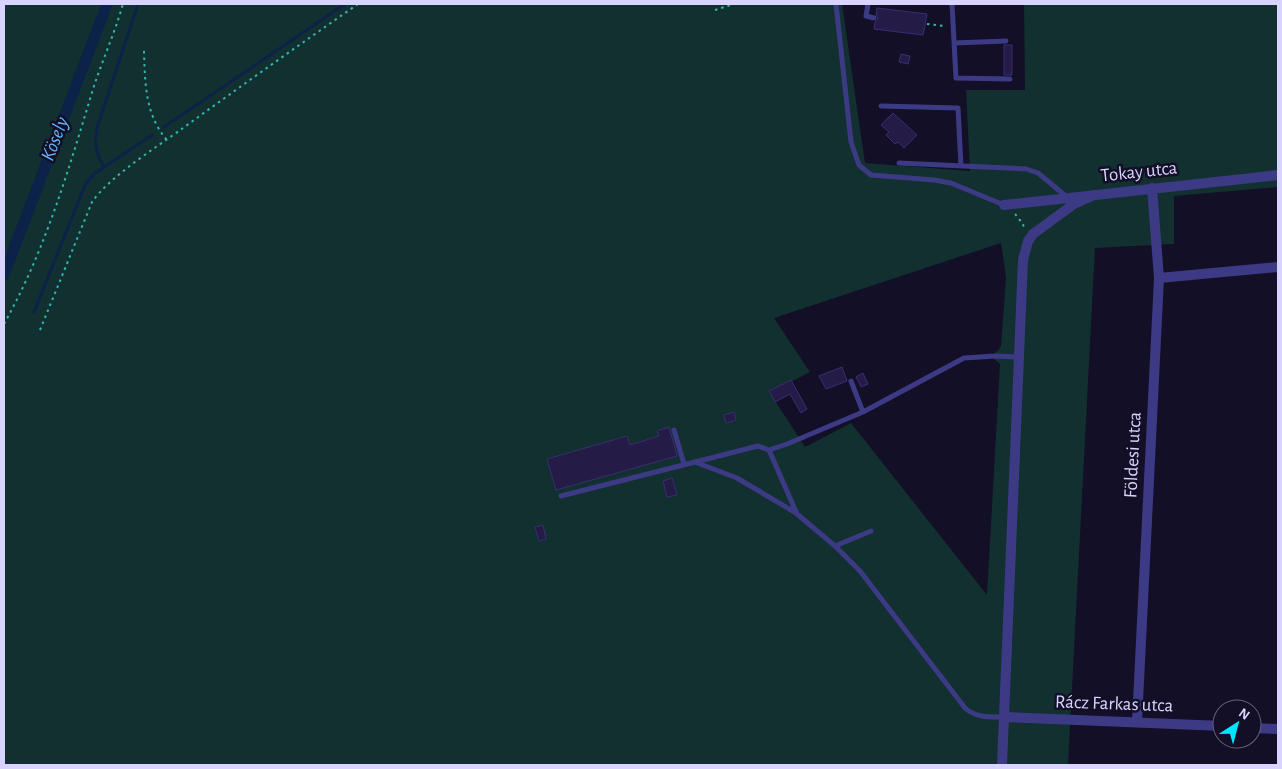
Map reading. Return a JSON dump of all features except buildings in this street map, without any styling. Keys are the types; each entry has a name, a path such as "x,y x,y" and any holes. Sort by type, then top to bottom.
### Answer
{"street":[{"name":"Tokay utca","path":"1004,205 1278,175"},
{"name":"Földesi utca","path":"1137,722 1159,278 1152,188"},
{"path":"1002,765 1023,260 1026,248 1033,234 1074,204 1094,195"},
{"path":"1159,278 1278,267"},
{"name":"Rácz Farkas utca","path":"1005,718 1212,726"},
{"path":"1262,728 1278,729"}],"lane":[{"path":"836,4 851,142 859,165 867,173 877,176 951,183 1004,205"},
{"path":"868,4 866,16 874,18"},
{"path":"952,4 956,78 1010,79"},
{"path":"954,43 1006,41"},
{"path":"881,106 958,108 961,166"},
{"path":"899,163 1033,170 1068,198"},
{"path":"561,496 758,446 769,450 863,412 964,358 1020,357"},
{"path":"851,381 863,412"},
{"path":"674,430 684,464"},
{"path":"769,450 796,514"},
{"path":"692,462 736,478 796,514 835,546 860,571 971,714 1005,718"},
{"path":"835,546 871,531"}],"path":[{"path":"4,324 19,298 43,243 123,4"},
{"path":"40,330 92,202 98,193 167,139 358,4"},
{"path":"715,10 734,4"},
{"path":"927,24 953,27"},
{"path":"144,51 146,94 155,124 167,139"},
{"path":"1004,205 1023,224 1026,248"}],"green space":[{"path":"4,4 842,4 865,163 970,171 966,90 1025,90 1024,4 1278,4 1278,187 1174,196 1174,244 1095,248 1068,765 4,765","holes":["1001,243 1006,277 1001,346 995,352 994,359 1000,364 987,595 851,423 805,447 770,393 810,372 774,318"]}],"waterway":[{"name":"Kösely","path":"4,275 107,4"},
{"path":"104,167 96,148 97,128 138,4"},
{"path":"164,127 345,4"},
{"path":"34,312 85,185 94,174 152,135"}]}
